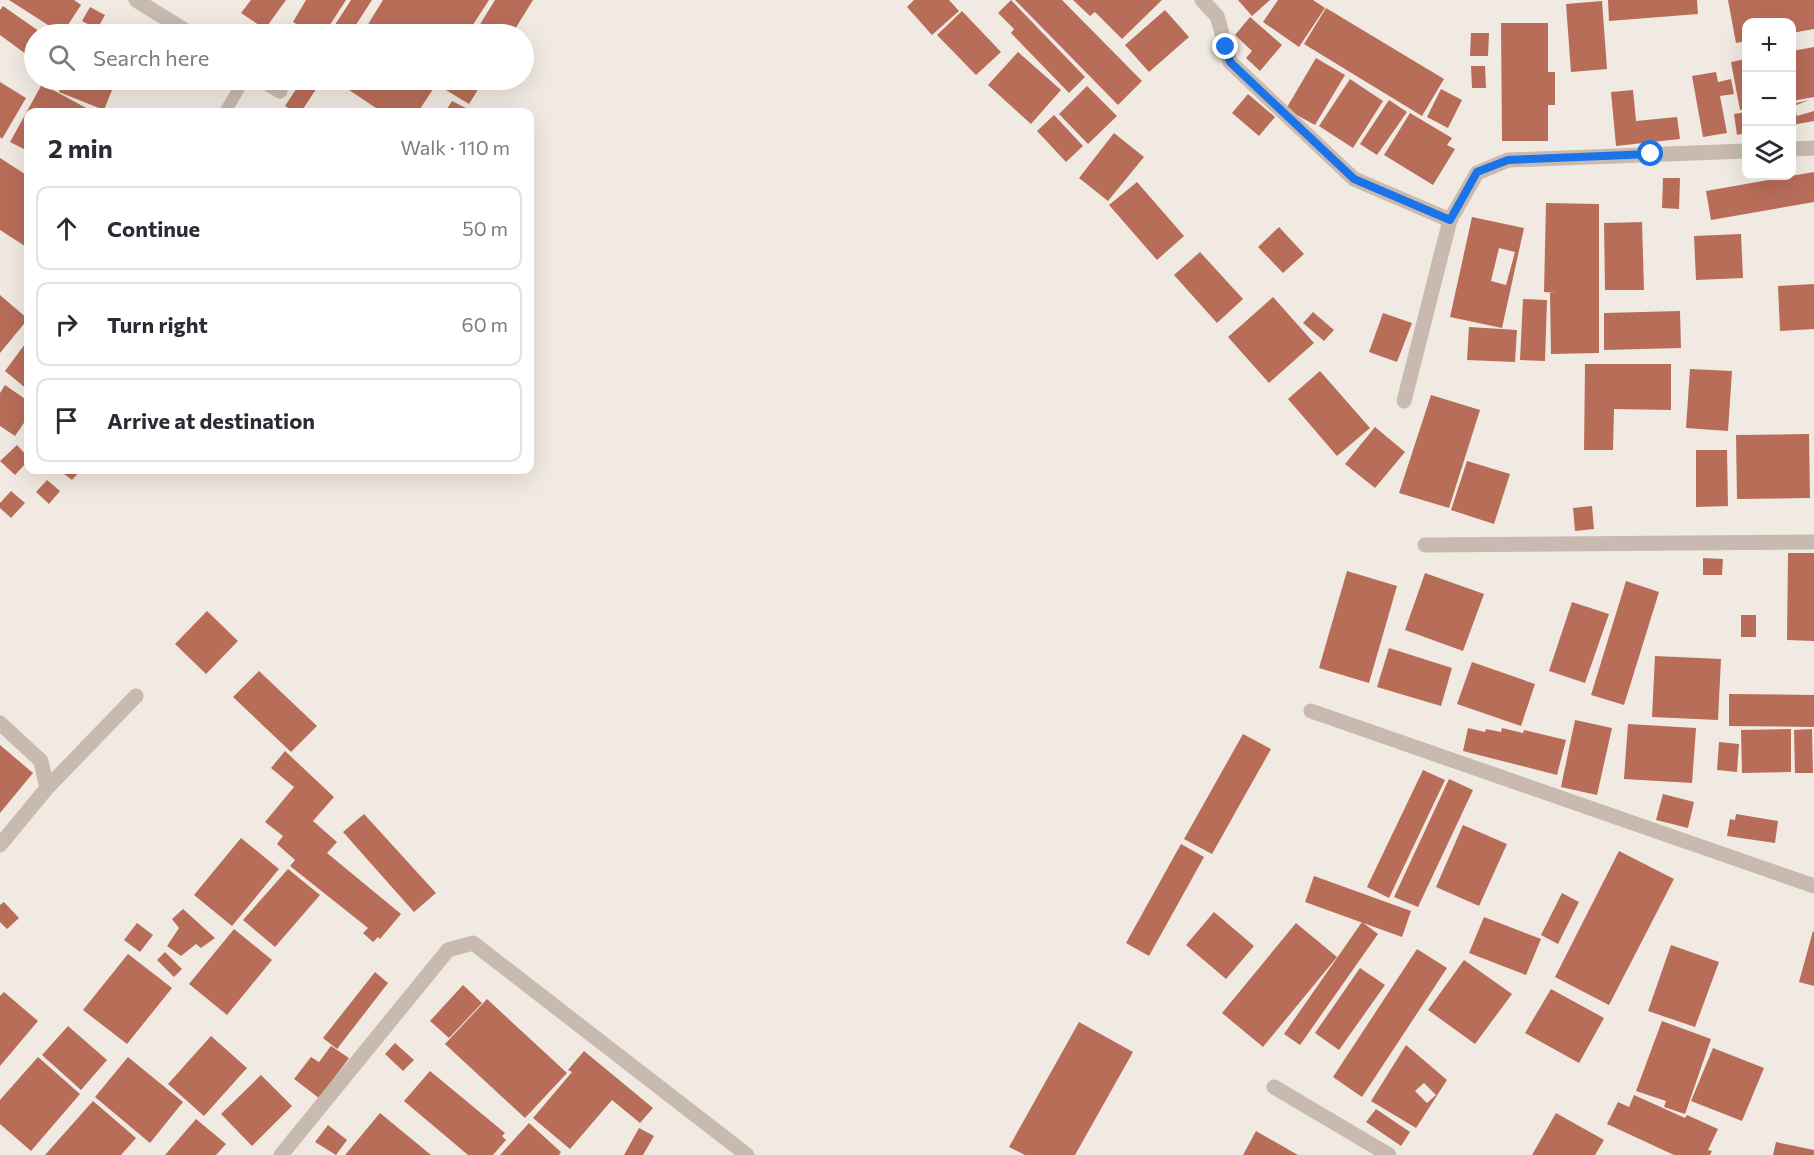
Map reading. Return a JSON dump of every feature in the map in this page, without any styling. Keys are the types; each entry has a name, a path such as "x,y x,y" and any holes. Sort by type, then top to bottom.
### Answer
{"street":[{"path":"136,0 175,24"},
{"path":"1202,0 1217,16 1230,62 1354,179 1450,220"},
{"path":"1796,149 1814,148"},
{"path":"1404,401 1450,220 1477,172 1508,160 1742,151"},
{"path":"1425,545 1814,542"},
{"path":"0,845 48,788 136,696"},
{"path":"1311,711 1814,886"},
{"path":"0,723 41,760 48,788"},
{"path":"281,1155 448,950 473,943 747,1155"},
{"path":"1274,1087 1389,1155"}],"lane":[{"path":"227,108 238,90"}],"building":[{"path":"9,0 74,0 81,5 69,24 46,24"},
{"path":"251,0 286,0 269,24 258,24 241,13"},
{"path":"306,0 346,0 330,24 296,24 293,22"},
{"path":"351,0 372,0 356,24 335,24"},
{"path":"383,0 489,0 473,24 368,24"},
{"path":"495,0 533,0 518,24 480,24"},
{"path":"914,0 949,0 959,11 932,35 907,7"},
{"path":"1011,0 1085,77 1069,93 1011,33 1014,29 998,13"},
{"path":"1015,0 1062,0 1142,81 1118,105"},
{"path":"1073,0 1162,0 1122,39 1095,12 1090,16"},
{"path":"1238,0 1270,0 1252,16"},
{"path":"1278,0 1313,0 1325,8 1299,47 1263,22"},
{"path":"1608,0 1697,0 1698,14 1609,21"},
{"path":"1728,0 1814,0 1814,29 1796,32 1796,18 1742,18 1742,42 1736,43"},
{"path":"1602,1 1607,69 1571,72 1566,4"},
{"path":"3,6 29,24 24,24 24,53 0,35 0,10"},
{"path":"90,7 105,15 100,24 88,24 82,21"},
{"path":"1326,8 1444,79 1422,116 1304,44"},
{"path":"1165,10 1189,37 1149,72 1125,45"},
{"path":"962,11 1001,52 976,75 937,35"},
{"path":"1250,17 1282,45 1260,71 1246,58 1252,51 1235,35"},
{"path":"1501,23 1548,23 1548,72 1555,72 1555,105 1548,105 1548,141 1502,141"},
{"path":"1471,33 1489,33 1488,56 1470,56"},
{"path":"1814,47 1814,97 1796,100 1796,50"},
{"path":"1018,52 1061,90 1031,124 988,85"},
{"path":"1316,58 1345,75 1315,125 1286,109"},
{"path":"1742,60 1742,110 1740,110 1731,62"},
{"path":"1471,66 1485,66 1486,88 1472,88"},
{"path":"1716,72 1718,82 1731,79 1734,94 1720,96 1727,133 1703,137 1692,76"},
{"path":"1350,79 1383,101 1353,148 1319,126"},
{"path":"0,82 26,98 2,139 0,137"},
{"path":"1087,86 1117,116 1088,144 1059,114"},
{"path":"1441,89 1462,100 1448,128 1427,117"},
{"path":"39,90 53,90 86,108 29,108"},
{"path":"60,90 112,90 105,108 99,108 59,92"},
{"path":"295,90 315,90 304,108 285,106"},
{"path":"349,90 432,90 421,108 376,108"},
{"path":"446,90 478,90 469,104"},
{"path":"1633,90 1636,121 1677,117 1680,139 1616,146 1611,92"},
{"path":"1248,94 1275,117 1259,136 1232,113"},
{"path":"1389,100 1407,112 1377,155 1360,144"},
{"path":"452,101 466,108 448,108"},
{"path":"1814,111 1814,121 1796,124 1796,113 1797,116"},
{"path":"1410,113 1452,138 1447,145 1455,149 1433,185 1384,155"},
{"path":"1742,113 1742,134 1737,135 1734,114"},
{"path":"1054,115 1083,146 1066,162 1037,131"},
{"path":"24,117 24,149 10,142"},
{"path":"1114,133 1144,157 1108,201 1079,178"},
{"path":"0,158 24,173 24,245 0,230"},
{"path":"1814,172 1814,202 1711,220 1706,191 1769,180 1796,180 1796,175"},
{"path":"1663,178 1680,178 1679,209 1662,208"},
{"path":"1137,182 1184,236 1157,260 1109,205"},
{"path":"1546,203 1599,204 1599,353 1551,354 1550,293 1556,293 1544,292"},
{"path":"1472,217 1524,228 1502,328 1450,317","holes":["1499,248 1515,252 1506,285 1491,281"]},
{"path":"1642,222 1644,290 1605,290 1604,223"},
{"path":"1279,227 1304,254 1283,273 1258,247"},
{"path":"1741,234 1743,278 1696,280 1694,236"},
{"path":"1200,252 1243,299 1217,323 1174,275"},
{"path":"1814,284 1814,329 1780,331 1778,286"},
{"path":"0,295 24,316 24,324 0,353"},
{"path":"1273,297 1314,343 1269,383 1228,337"},
{"path":"1523,299 1547,300 1545,361 1520,360"},
{"path":"1680,311 1681,348 1604,350 1604,313"},
{"path":"1313,312 1334,330 1324,341 1303,323"},
{"path":"1383,313 1412,323 1397,362 1369,352"},
{"path":"1469,327 1517,330 1515,362 1467,360"},
{"path":"24,345 24,387 5,371"},
{"path":"1585,364 1671,364 1671,410 1614,409 1613,450 1584,450"},
{"path":"1690,369 1732,371 1728,431 1686,428"},
{"path":"1320,371 1370,428 1337,456 1288,399"},
{"path":"5,385 24,398 24,423 15,436 0,426 0,393"},
{"path":"1431,395 1480,410 1449,508 1399,493"},
{"path":"1375,427 1405,452 1375,488 1345,464"},
{"path":"1809,434 1810,498 1737,499 1736,435"},
{"path":"17,445 24,453 24,465 15,475 0,461"},
{"path":"1696,450 1727,450 1728,506 1696,507"},
{"path":"1467,461 1510,474 1494,524 1451,510"},
{"path":"64,474 77,474 72,480"},
{"path":"47,480 60,491 49,504 36,492"},
{"path":"11,491 25,503 11,518 0,508 0,503"},
{"path":"1592,506 1594,529 1575,531 1573,508"},
{"path":"1788,553 1814,553 1814,641 1787,640"},
{"path":"1703,558 1723,559 1722,575 1703,575"},
{"path":"1347,571 1397,586 1369,683 1319,668"},
{"path":"1425,573 1484,594 1463,651 1405,630"},
{"path":"1626,581 1659,592 1624,705 1591,695"},
{"path":"1572,602 1609,614 1585,683 1549,671"},
{"path":"207,611 238,641 206,674 175,644"},
{"path":"1741,615 1756,615 1756,637 1741,637"},
{"path":"1389,648 1452,668 1441,706 1377,687"},
{"path":"1655,656 1721,659 1718,720 1652,717"},
{"path":"1472,662 1535,684 1521,726 1457,704"},
{"path":"259,671 317,726 291,752 233,697"},
{"path":"1729,694 1814,695 1814,727 1729,726"},
{"path":"1575,720 1612,728 1597,795 1561,787"},
{"path":"1628,724 1696,728 1692,783 1624,779"},
{"path":"1468,728 1485,732 1486,729 1501,732 1502,728 1523,733 1524,730 1566,740 1557,775 1463,751"},
{"path":"1791,729 1791,772 1742,773 1741,730"},
{"path":"1812,729 1813,773 1795,773 1794,730"},
{"path":"1243,734 1271,749 1212,854 1184,839"},
{"path":"1719,742 1739,744 1737,772 1717,770"},
{"path":"0,745 33,773 0,813"},
{"path":"285,751 334,797 313,821 337,842 327,853 401,914 380,939 378,937 373,942 363,933 368,928 290,866 295,860 277,844 283,836 265,822 294,787 271,768"},
{"path":"1423,770 1445,780 1389,898 1367,887"},
{"path":"1449,779 1473,790 1418,907 1394,897"},
{"path":"1663,794 1694,802 1688,828 1656,820"},
{"path":"364,814 436,893 414,912 343,832"},
{"path":"1736,814 1778,821 1775,843 1727,836 1730,819 1735,820"},
{"path":"1463,825 1507,844 1479,906 1436,887"},
{"path":"241,838 279,869 232,926 194,895"},
{"path":"1181,844 1204,857 1149,956 1126,943"},
{"path":"1619,851 1674,879 1609,1005 1555,977"},
{"path":"288,869 320,895 275,947 243,920"},
{"path":"1314,876 1411,911 1402,937 1305,902"},
{"path":"1562,893 1579,902 1558,944 1541,935"},
{"path":"4,902 19,918 7,929 0,922 0,905"},
{"path":"183,909 215,938 201,948 196,944 181,956 167,946 179,928 172,919"},
{"path":"1214,912 1254,946 1226,979 1186,945"},
{"path":"1484,917 1541,939 1526,975 1469,953"},
{"path":"1362,922 1378,934 1300,1045 1284,1034"},
{"path":"137,923 153,935 140,952 124,940"},
{"path":"1296,923 1337,957 1263,1047 1222,1013"},
{"path":"234,929 272,960 227,1015 189,984"},
{"path":"1814,932 1814,986 1799,982"},
{"path":"1671,945 1719,962 1695,1027 1648,1011"},
{"path":"1417,949 1447,968 1362,1097 1333,1077"},
{"path":"165,952 182,969 174,977 157,960"},
{"path":"128,954 172,988 127,1044 83,1010"},
{"path":"1464,960 1512,994 1475,1044 1428,1010"},
{"path":"1360,968 1385,985 1339,1050 1315,1033"},
{"path":"375,972 388,983 337,1049 323,1038"},
{"path":"463,985 482,1003 449,1038 430,1021"},
{"path":"1551,989 1604,1018 1579,1063 1525,1033"},
{"path":"4,992 38,1021 0,1066 0,996"},
{"path":"487,999 567,1073 525,1118 445,1044"},
{"path":"1662,1021 1711,1039 1685,1114 1664,1107 1666,1101 1636,1091"},
{"path":"1079,1022 1133,1052 1075,1155 1025,1155 1009,1147"},
{"path":"68,1026 107,1060 81,1090 42,1055"},
{"path":"211,1036 247,1068 204,1116 168,1084"},
{"path":"395,1043 414,1060 403,1071 385,1054"},
{"path":"1406,1045 1447,1080 1416,1128 1371,1101","holes":["1424,1083 1436,1095 1427,1103 1415,1091"]},
{"path":"331,1046 349,1058 319,1098 294,1079 311,1057 319,1062"},
{"path":"1713,1048 1764,1068 1742,1121 1691,1101"},
{"path":"584,1051 653,1108 640,1123 612,1100 570,1149 533,1118 572,1072 568,1070"},
{"path":"38,1057 80,1094 31,1151 0,1124 0,1100"},
{"path":"128,1057 183,1102 150,1143 95,1097"},
{"path":"430,1071 505,1133 502,1136 506,1140 493,1155 468,1155 404,1101"},
{"path":"261,1075 292,1106 252,1146 221,1114"},
{"path":"1634,1095 1685,1118 1687,1115 1718,1129 1708,1150 1712,1151 1710,1155 1674,1155 1607,1124 1618,1102 1629,1107"},
{"path":"93,1101 136,1138 121,1155 45,1155"},
{"path":"1376,1109 1410,1132 1401,1146 1366,1122"},
{"path":"380,1113 431,1155 345,1155"},
{"path":"1556,1113 1604,1140 1595,1155 1532,1155"},
{"path":"196,1119 226,1144 216,1155 165,1155"},
{"path":"529,1123 561,1152 559,1155 500,1155"},
{"path":"328,1125 347,1140 336,1155 315,1142"},
{"path":"639,1128 654,1136 643,1155 624,1155"},
{"path":"1256,1131 1298,1155 1243,1155"},
{"path":"1776,1142 1814,1150 1814,1155 1773,1155"}],"route":[{"path":"1226,47 1230,62 1246,79 1354,179 1450,220 1477,172 1508,160 1651,154"}]}
